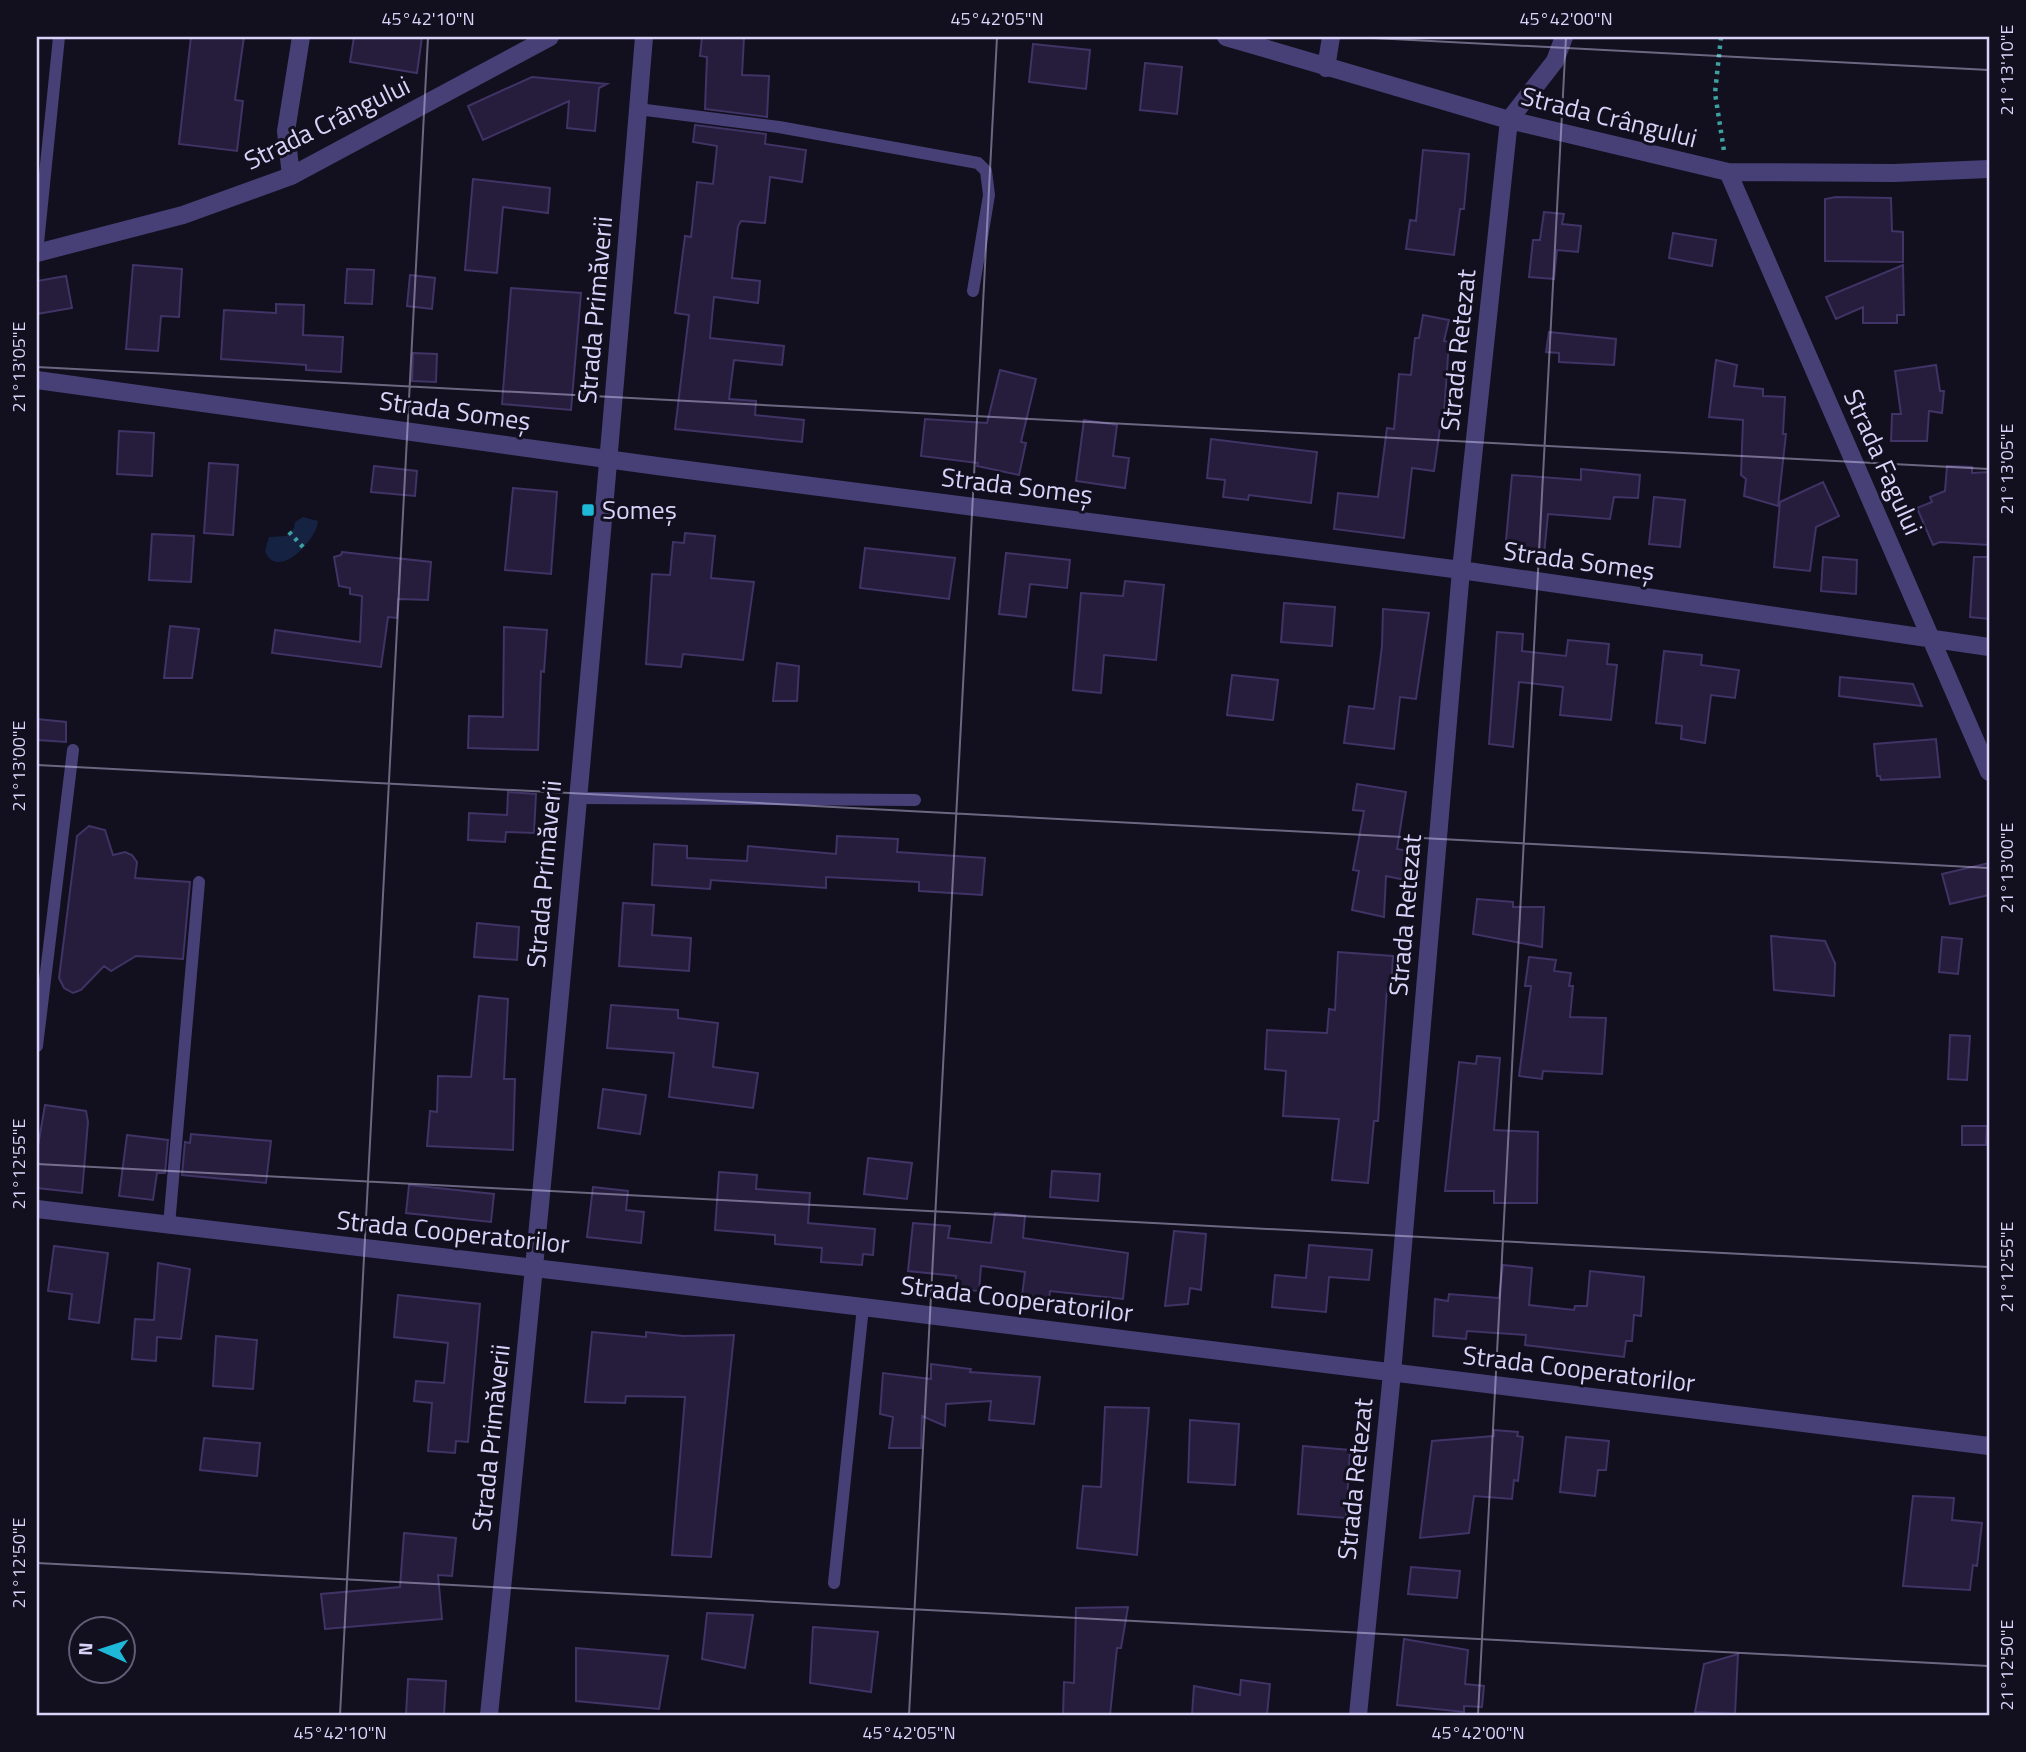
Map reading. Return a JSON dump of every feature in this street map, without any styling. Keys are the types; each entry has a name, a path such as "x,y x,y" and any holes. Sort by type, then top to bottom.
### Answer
{"street":[{"path":"291,176 286,131 301,37"},
{"name":"Strada Crângului","path":"37,253 183,215 291,176 550,37"},
{"name":"Strada Primăverii","path":"489,1715 535,1269 609,459 644,37"},
{"name":"Strada Crângului","path":"1226,37 1509,120 1728,173 1894,173 1989,169"},
{"path":"1326,68 1331,37"},
{"path":"1509,120 1555,61 1564,37"},
{"name":"Strada Retezat","path":"1359,1715 1392,1373 1461,570 1509,120"},
{"name":"Strada Fagului","path":"1728,173 1989,772"},
{"name":"Strada Someș","path":"37,380 609,459 1461,570 1930,636 1989,647"},
{"name":"Strada Cooperatorilor","path":"37,1209 863,1307 1989,1446"}],"lane":[{"path":"37,253 59,37"},
{"path":"638,109 779,127 978,163 986,171 989,195 972,291"},
{"path":"37,1046 73,750"},
{"path":"577,798 915,800"},
{"path":"169,1226 199,882"},
{"path":"834,1583 863,1307"}],"path":[{"path":"1721,37 1714,93 1728,173"},
{"path":"289,532 303,547"}],"water":[{"path":"303,517 318,521 311,538 296,555 287,560 278,562 271,559 265,551 269,537 286,536 294,528 295,522"}],"building":[{"path":"191,37 244,37 235,100 243,101 237,151 179,144"},
{"path":"354,37 422,37 417,73 350,62"},
{"path":"702,37 744,37 742,75 769,76 767,117 705,109 707,57 700,56"},
{"path":"1033,44 1090,50 1086,89 1029,82"},
{"path":"1145,63 1182,67 1177,114 1140,110"},
{"path":"532,77 607,84 599,88 595,131 567,128 569,101 483,140 468,106"},
{"path":"695,125 766,134 765,144 806,150 802,182 770,177 765,223 741,221 738,226 732,278 760,281 758,303 714,297 710,338 784,346 782,365 734,360 729,399 756,401 755,415 804,420 802,442 675,429 689,315 675,313 685,236 691,237 697,182 713,184 717,146 693,142"},
{"path":"1423,150 1469,154 1464,209 1460,209 1454,255 1406,249 1410,220 1416,221"},
{"path":"473,179 550,188 548,213 503,207 497,273 465,270"},
{"path":"1891,198 1892,231 1903,232 1903,262 1825,261 1825,199"},
{"path":"1544,212 1564,214 1562,224 1581,226 1578,252 1557,250 1554,279 1529,277 1533,240 1540,240"},
{"path":"1673,233 1716,240 1712,266 1669,258"},
{"path":"133,265 182,269 179,317 161,316 158,351 126,349"},
{"path":"1903,265 1904,315 1897,315 1897,323 1863,323 1863,307 1836,319 1826,297"},
{"path":"347,269 374,270 372,304 345,303"},
{"path":"410,275 435,278 432,309 407,306"},
{"path":"66,276 72,308 37,314 37,281"},
{"path":"511,288 581,293 571,410 502,404"},
{"path":"276,304 304,305 303,335 343,337 341,372 306,370 306,365 221,359 224,310 276,313"},
{"path":"1423,315 1449,320 1444,341 1449,342 1444,414 1434,471 1412,468 1404,538 1334,529 1338,493 1378,497 1387,428 1394,429 1399,374 1411,375 1415,338 1419,338"},
{"path":"1549,332 1616,339 1614,365 1559,362 1559,353 1546,352"},
{"path":"413,353 437,354 436,382 412,381"},
{"path":"1716,360 1737,365 1734,386 1763,389 1763,396 1785,397 1783,434 1786,434 1778,506 1744,496 1746,479 1741,475 1743,420 1709,417"},
{"path":"1936,365 1940,391 1944,391 1942,413 1929,411 1927,441 1891,441 1892,414 1901,414 1895,371"},
{"path":"1000,370 1036,379 1021,442 1026,443 1019,475 977,466 978,463 921,456 925,419 987,423"},
{"path":"1084,420 1117,425 1113,456 1129,458 1125,488 1076,481"},
{"path":"119,431 154,433 152,476 117,474"},
{"path":"1211,439 1317,452 1311,503 1249,495 1248,500 1223,497 1225,480 1207,478"},
{"path":"209,463 238,465 233,535 204,533"},
{"path":"374,466 417,471 415,496 371,492"},
{"path":"1947,466 1972,467 1972,473 1988,472 1989,545 1940,542 1933,545 1917,508 1932,502 1930,497 1945,491"},
{"path":"1581,469 1640,475 1638,498 1614,497 1610,519 1548,514 1544,555 1505,551 1512,475 1581,480"},
{"path":"1823,482 1839,516 1816,527 1810,571 1774,567 1780,502"},
{"path":"513,488 557,492 551,574 505,570"},
{"path":"1654,497 1685,500 1680,547 1649,544"},
{"path":"685,533 715,536 711,578 754,582 743,660 683,654 681,667 646,664 652,574 670,575 673,542 684,543"},
{"path":"152,534 194,536 191,582 149,580"},
{"path":"865,548 955,558 949,599 860,588"},
{"path":"342,552 431,562 428,600 398,599 397,618 388,617 381,667 272,653 275,630 360,642 362,596 350,594 350,588 339,586 334,557"},
{"path":"1006,553 1070,560 1067,588 1030,584 1026,617 999,614"},
{"path":"1823,557 1857,560 1856,594 1821,591"},
{"path":"1974,557 1989,557 1989,619 1970,617"},
{"path":"1125,581 1164,585 1156,660 1104,655 1101,693 1073,690 1081,593 1123,596"},
{"path":"1284,603 1335,607 1332,646 1281,642"},
{"path":"1383,609 1429,613 1416,699 1400,697 1394,749 1344,743 1349,706 1374,709 1382,646"},
{"path":"170,626 199,629 192,678 164,678"},
{"path":"504,627 547,630 544,672 541,671 538,750 468,748 469,716 503,717"},
{"path":"1497,632 1523,634 1522,651 1566,656 1568,640 1609,644 1607,664 1617,665 1611,720 1560,715 1563,687 1519,682 1513,747 1489,744"},
{"path":"1664,651 1702,655 1701,665 1739,670 1735,698 1711,695 1705,743 1681,739 1682,726 1656,723"},
{"path":"777,663 799,666 797,701 773,701"},
{"path":"1232,675 1278,680 1273,720 1227,715"},
{"path":"1840,677 1913,684 1922,706 1839,696"},
{"path":"37,719 66,722 66,742 37,740"},
{"path":"1936,739 1940,777 1881,780 1880,776 1877,776 1874,744"},
{"path":"1357,784 1406,792 1397,849 1415,852 1410,881 1386,876 1384,917 1352,910 1359,871 1353,870 1364,811 1353,810"},
{"path":"508,792 536,794 534,833 506,832 505,842 468,840 469,813 507,815"},
{"path":"89,826 105,830 113,855 125,852 132,855 137,862 135,878 190,882 183,959 136,956 111,971 104,966 81,990 73,993 64,988 59,978 77,836"},
{"path":"837,836 898,839 897,852 985,858 982,895 919,891 919,882 826,877 826,888 711,880 710,889 652,885 654,844 687,846 687,858 747,861 748,846 836,854"},
{"path":"1989,863 1989,895 1950,904 1942,874"},
{"path":"1477,899 1513,902 1513,907 1544,907 1542,947 1473,934"},
{"path":"623,903 654,905 652,935 691,938 689,971 619,966"},
{"path":"477,923 519,927 517,960 474,957"},
{"path":"1771,936 1825,941 1835,963 1834,996 1774,990"},
{"path":"1942,937 1962,939 1958,974 1939,972"},
{"path":"1338,952 1393,956 1391,989 1387,988 1378,1121 1374,1121 1368,1183 1332,1180 1339,1119 1283,1116 1286,1071 1265,1069 1267,1030 1327,1033 1329,1009 1335,1010"},
{"path":"1529,957 1556,960 1554,971 1571,973 1569,986 1573,986 1570,1017 1606,1018 1602,1074 1543,1071 1542,1079 1519,1076 1531,986 1525,986"},
{"path":"479,996 508,999 504,1079 515,1079 513,1150 427,1146 430,1111 437,1112 438,1076 471,1077"},
{"path":"611,1005 678,1010 678,1018 718,1023 713,1067 758,1073 753,1108 669,1097 674,1053 607,1048"},
{"path":"1950,1035 1970,1036 1967,1080 1948,1079"},
{"path":"1477,1056 1500,1058 1494,1130 1538,1132 1537,1203 1494,1203 1494,1191 1445,1191 1459,1062 1476,1064"},
{"path":"603,1089 646,1095 640,1134 598,1128"},
{"path":"45,1105 86,1111 88,1122 82,1193 37,1188 37,1152"},
{"path":"1962,1126 1987,1126 1986,1145 1962,1145"},
{"path":"191,1134 271,1141 266,1183 182,1175 185,1142 190,1143"},
{"path":"127,1135 168,1140 165,1173 157,1173 153,1200 119,1196"},
{"path":"868,1158 912,1163 907,1199 864,1194"},
{"path":"1052,1171 1100,1174 1098,1201 1050,1197"},
{"path":"719,1172 757,1175 756,1189 810,1193 808,1223 875,1229 873,1255 863,1254 862,1265 821,1262 822,1248 775,1244 775,1235 715,1230"},
{"path":"409,1185 494,1194 491,1222 406,1213"},
{"path":"593,1187 628,1191 626,1210 644,1212 641,1243 587,1237"},
{"path":"995,1213 1025,1216 1023,1238 1128,1253 1123,1299 1050,1291 1049,1299 1022,1296 1025,1272 981,1266 979,1291 955,1289 956,1276 908,1271 913,1223 950,1226 948,1238 991,1243"},
{"path":"1174,1231 1206,1234 1201,1290 1190,1288 1188,1304 1165,1306"},
{"path":"1309,1245 1372,1250 1369,1280 1329,1277 1326,1312 1272,1307 1275,1275 1306,1278"},
{"path":"54,1246 108,1253 99,1323 69,1319 72,1294 48,1291"},
{"path":"158,1263 190,1269 181,1339 157,1337 156,1361 132,1359 135,1319 154,1320"},
{"path":"1503,1265 1532,1268 1529,1305 1574,1310 1575,1306 1587,1306 1590,1271 1644,1277 1641,1316 1634,1315 1632,1341 1626,1341 1624,1357 1525,1345 1526,1335 1467,1331 1466,1339 1433,1336 1435,1299 1448,1301 1449,1294 1499,1298"},
{"path":"398,1295 480,1304 468,1442 456,1441 455,1453 428,1451 432,1403 414,1401 416,1381 444,1383 448,1343 394,1337"},
{"path":"592,1332 646,1337 646,1332 683,1336 734,1335 711,1557 672,1555 685,1397 626,1396 625,1403 585,1402"},
{"path":"216,1336 257,1340 253,1389 213,1386"},
{"path":"931,1364 971,1369 970,1372 1040,1377 1034,1424 989,1420 991,1401 946,1404 945,1426 922,1416 921,1448 889,1448 893,1417 880,1414 883,1373 931,1379"},
{"path":"1105,1407 1149,1408 1137,1555 1077,1548 1083,1486 1101,1487"},
{"path":"1190,1420 1239,1424 1235,1485 1188,1482"},
{"path":"1494,1430 1518,1432 1517,1436 1523,1437 1518,1481 1514,1480 1512,1499 1474,1496 1469,1533 1420,1538 1432,1441 1494,1436"},
{"path":"1566,1437 1609,1441 1606,1470 1598,1470 1595,1496 1560,1492"},
{"path":"204,1438 260,1443 257,1476 200,1470"},
{"path":"1303,1446 1350,1450 1346,1518 1298,1514"},
{"path":"1913,1496 1954,1498 1952,1520 1982,1523 1977,1566 1973,1565 1970,1590 1903,1586"},
{"path":"404,1533 456,1538 452,1576 438,1575 442,1619 325,1629 321,1594 400,1587"},
{"path":"1411,1567 1460,1571 1457,1598 1408,1594"},
{"path":"1128,1607 1121,1648 1117,1648 1110,1715 1063,1715 1064,1682 1074,1683 1076,1608"},
{"path":"707,1613 753,1615 745,1668 702,1659"},
{"path":"813,1627 878,1632 871,1692 810,1683"},
{"path":"1404,1639 1468,1650 1465,1684 1484,1686 1482,1707 1464,1706 1464,1712 1397,1705"},
{"path":"576,1648 668,1656 659,1709 576,1701"},
{"path":"1738,1654 1735,1714 1695,1712 1704,1664"},
{"path":"408,1679 446,1681 444,1715 406,1715"},
{"path":"1241,1680 1270,1684 1267,1715 1192,1715 1194,1686 1240,1695"}],"place":[{"name":"Someș","path":"588,510"}]}
